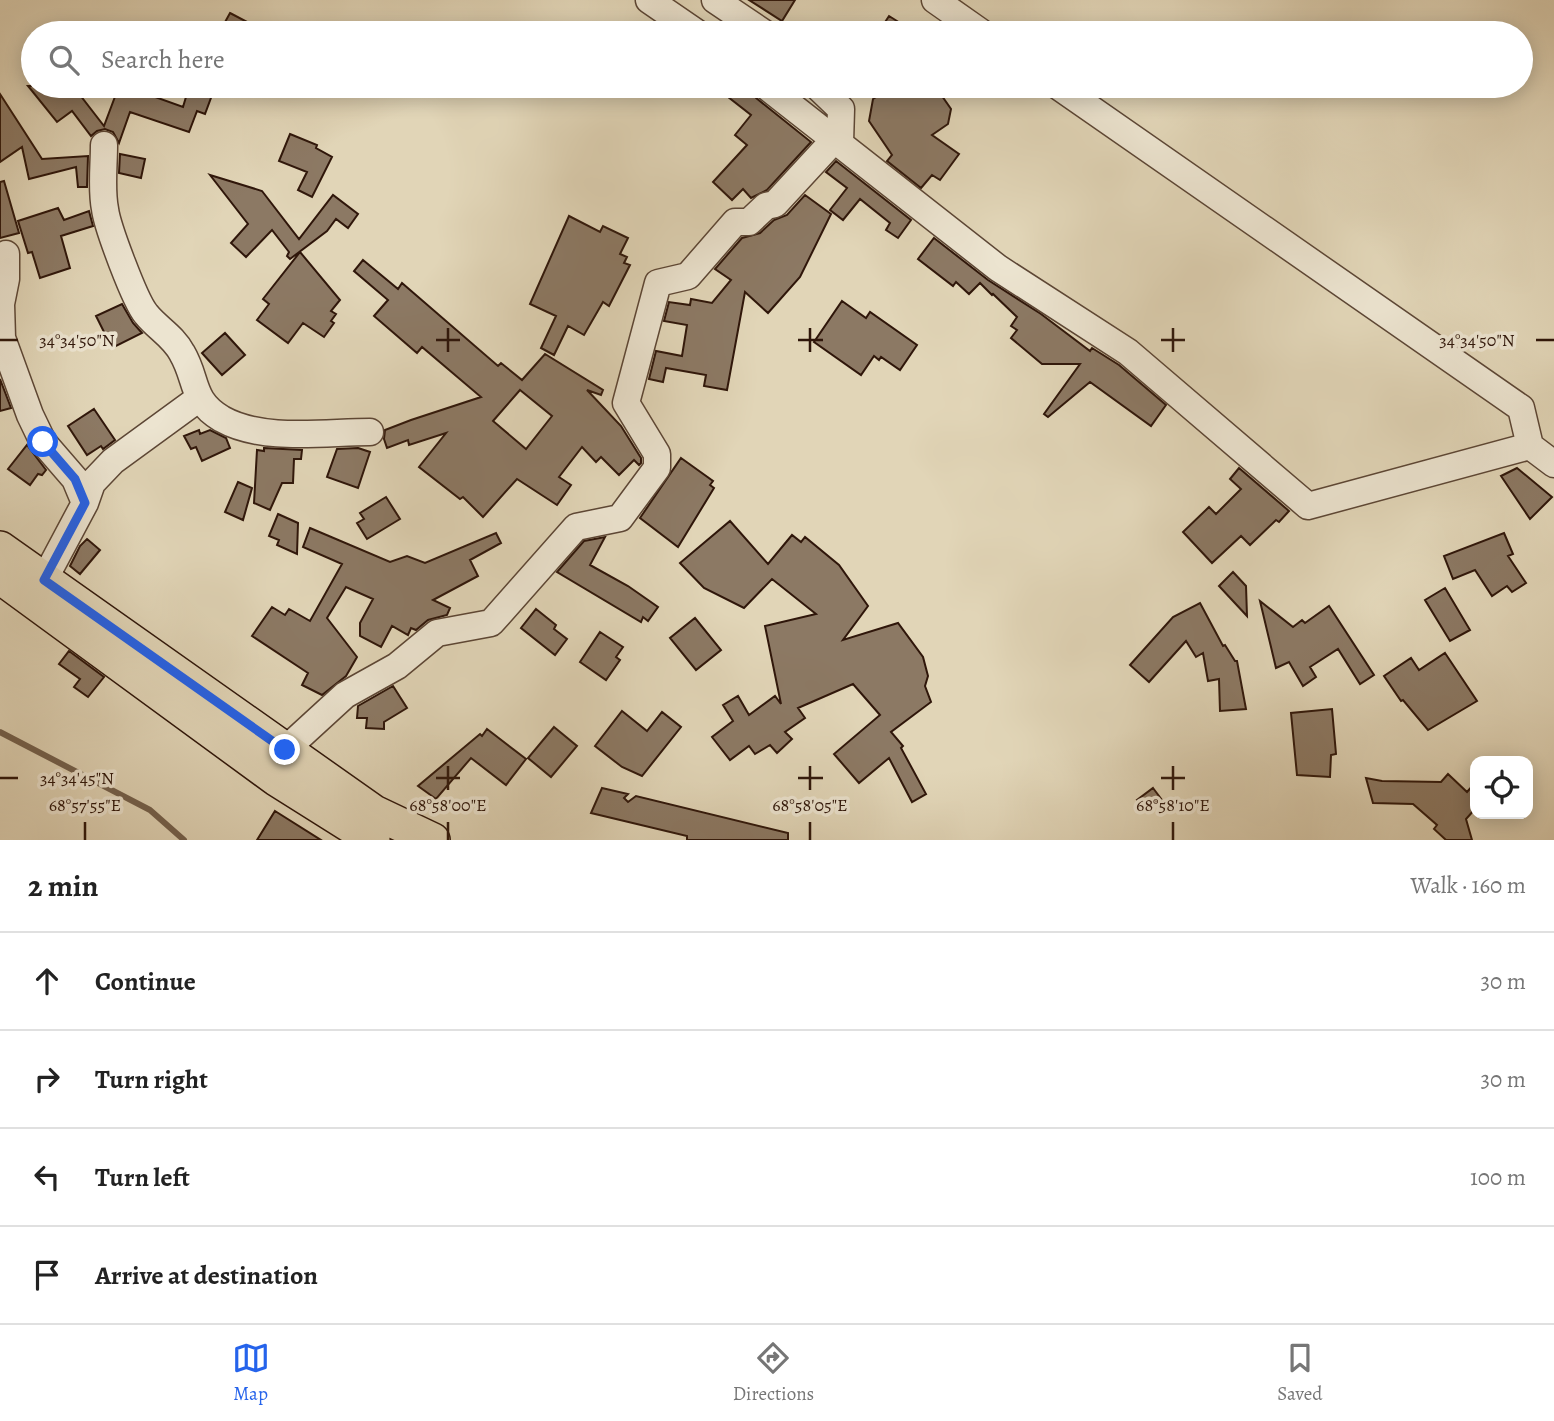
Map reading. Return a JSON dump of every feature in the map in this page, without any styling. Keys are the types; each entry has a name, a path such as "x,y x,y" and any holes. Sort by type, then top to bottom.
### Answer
{"main road":[{"path":"0,548 374,813 433,840"},
{"path":"0,577 275,779 373,840"}],"street":[{"path":"649,0 680,21"},
{"path":"715,0 746,21"},
{"path":"935,0 965,21"},
{"path":"781,98 998,268 1128,352 1308,506 1530,446"},
{"path":"285,750 345,695 397,666 437,633 491,623 576,527 621,518 657,468 657,454 626,403 658,283 688,276 735,222 749,222 766,206 775,204 837,141 841,108 830,98"},
{"path":"1075,98 1521,408 1530,446 1554,464"},
{"path":"104,145 105,210 135,295 146,314 173,339 183,354 198,398 222,419 252,431 370,432"},
{"path":"6,254 2,338 30,415 43,442 75,479 85,503"},
{"path":"44,580 85,503 92,483 113,461 198,398"}],"building":[{"path":"749,0 795,0 782,21"},
{"path":"230,13 245,21 226,21"},
{"path":"0,94 42,159 88,156 87,187 78,187 76,167 29,179 22,147 0,162"},
{"path":"38,98 82,98 104,126 114,98 158,98 183,107 186,98 211,98 205,114 197,111 189,132 130,112 119,143 113,132 105,129 91,136 72,111 57,122"},
{"path":"729,98 756,98 811,142 767,190 751,198 743,189 732,200 713,182 747,145 735,135 751,115"},
{"path":"943,98 951,109 948,124 932,135 959,154 940,180 932,175 921,188 887,161 892,155 869,121 873,99"},
{"path":"290,134 317,145 316,148 332,157 312,197 298,190 307,172 279,161"},
{"path":"120,154 145,159 141,178 119,173"},
{"path":"836,161 911,220 898,238 886,230 890,223 860,199 843,220 830,210 847,188 826,172"},
{"path":"210,175 262,191 299,239 333,195 358,214 348,228 336,219 327,231 290,259 287,256 289,252 272,230 246,257 231,243 248,224"},
{"path":"4,181 19,233 0,238 0,182"},
{"path":"805,195 831,214 800,277 768,313 745,292 727,390 704,386 706,375 666,368 663,382 649,379 656,351 682,356 687,325 664,321 669,302 690,305 691,299 712,303 731,280 715,269 742,238 760,233 774,220 787,215"},
{"path":"58,208 64,220 89,211 93,226 61,236 70,268 40,278 32,252 28,253 18,221"},
{"path":"569,216 600,232 603,226 628,238 620,254 627,257 624,263 630,265 609,306 603,302 584,335 568,326 554,355 541,348 556,316 530,304"},
{"path":"934,238 988,280 1041,314 1090,351 1092,348 1119,365 1166,405 1151,426 1090,382 1048,417 1044,414 1080,364 1042,364 1011,338 1017,330 1011,326 1017,317 993,294 980,283 969,294 956,282 953,286 918,259"},
{"path":"300,252 340,300 331,311 336,314 331,321 334,323 324,337 303,323 288,343 257,320 269,304 263,299"},
{"path":"363,260 398,289 402,283 498,366 501,363 522,380 545,354 603,390 601,395 587,390 621,426 641,458 641,463 639,465 634,460 619,475 601,457 596,462 582,447 559,477 571,485 557,505 517,479 483,517 463,497 460,499 419,467 446,433 409,445 408,440 387,448 384,439 385,430 481,397 422,347 417,353 374,316 388,300 354,271","holes":["520,390 552,416 526,449 493,421"]},
{"path":"842,301 866,318 870,312 917,345 900,370 881,357 879,360 874,356 861,375 814,342"},
{"path":"122,304 142,333 112,348 96,316"},
{"path":"225,333 245,355 222,375 202,353"},
{"path":"0,379 11,408 0,411"},
{"path":"94,409 115,440 103,449 101,446 87,455 68,426"},
{"path":"199,430 200,434 210,430 226,438 230,448 202,461 196,447 191,449 184,436"},
{"path":"27,445 46,470 42,475 38,474 30,485 8,469"},
{"path":"264,448 302,450 301,459 294,459 293,483 282,483 270,510 254,503 257,450 264,451"},
{"path":"358,448 370,452 358,488 327,477 337,449"},
{"path":"681,458 713,481 710,485 714,488 678,547 640,518"},
{"path":"1239,468 1289,511 1250,545 1241,536 1212,563 1183,532 1209,507 1216,514 1241,489 1230,479"},
{"path":"1517,468 1552,497 1530,519 1501,476"},
{"path":"238,482 252,488 243,520 225,512"},
{"path":"386,497 400,519 367,539 357,523 364,519 360,513"},
{"path":"278,514 298,523 297,554 277,545 279,540 269,536"},
{"path":"730,521 768,564 792,535 801,542 805,537 839,565 868,606 843,640 898,623 923,657 928,676 925,686 931,702 891,732 903,746 901,748 926,794 912,802 889,758 859,783 834,754 880,715 853,684 798,708 805,718 785,732 792,739 777,753 770,745 755,754 749,746 730,760 712,737 733,721 723,705 738,696 749,715 775,696 781,704 765,626 816,614 772,579 744,608 704,588 680,563"},
{"path":"310,528 390,562 407,556 425,563 496,533 501,543 470,560 478,576 433,600 450,608 447,615 428,620 416,630 411,628 408,635 392,626 381,647 360,636 360,623 373,599 346,587 327,618 357,657 346,676 322,695 302,685 308,673 252,636 272,607 285,615 289,609 310,621 342,564 303,547"},
{"path":"1504,533 1513,554 1508,556 1526,583 1512,592 1507,586 1492,596 1475,570 1453,579 1444,556"},
{"path":"605,537 590,565 628,586 658,607 648,621 643,617 641,622 557,572 584,541"},
{"path":"87,539 100,550 80,574 70,566 80,546"},
{"path":"1233,572 1246,586 1247,616 1219,586"},
{"path":"1445,588 1470,630 1450,641 1425,600"},
{"path":"1260,601 1293,627 1302,620 1305,623 1329,606 1374,675 1360,684 1338,649 1310,667 1316,677 1303,686 1289,662 1276,668"},
{"path":"1200,603 1223,646 1225,645 1237,661 1246,709 1220,711 1219,679 1208,681 1203,653 1196,657 1186,641 1149,682 1130,665 1173,617"},
{"path":"536,609 556,625 554,629 567,639 555,655 521,628"},
{"path":"695,618 721,650 696,670 670,638"},
{"path":"600,632 623,647 616,657 620,660 606,680 580,662"},
{"path":"69,651 104,677 88,697 74,687 80,679 59,664"},
{"path":"1445,653 1477,701 1428,730 1403,700 1401,701 1384,676 1411,658 1419,670"},
{"path":"393,686 407,708 384,722 384,729 366,728 367,718 357,718 358,706"},
{"path":"1332,709 1336,754 1331,755 1330,777 1297,775 1291,713"},
{"path":"622,711 647,731 662,712 681,727 642,776 622,767 595,746"},
{"path":"554,727 577,746 551,777 528,758"},
{"path":"487,729 526,759 506,785 471,758 436,799 418,786 480,734 482,736"},
{"path":"1448,774 1467,792 1470,789 1470,815 1466,819 1472,840 1446,840 1434,829 1437,825 1413,804 1373,803 1366,778 1382,781 1441,782"},
{"path":"602,788 628,794 624,798 628,802 636,796 788,833 788,840 687,840 687,836 591,813"},
{"path":"1153,788 1162,800 1146,812 1137,800"},
{"path":"275,811 321,840 257,840"}],"waterway":[{"path":"0,732 150,810 184,840"}],"route":[{"path":"43,442 75,479 85,503 44,580 285,750"}]}
